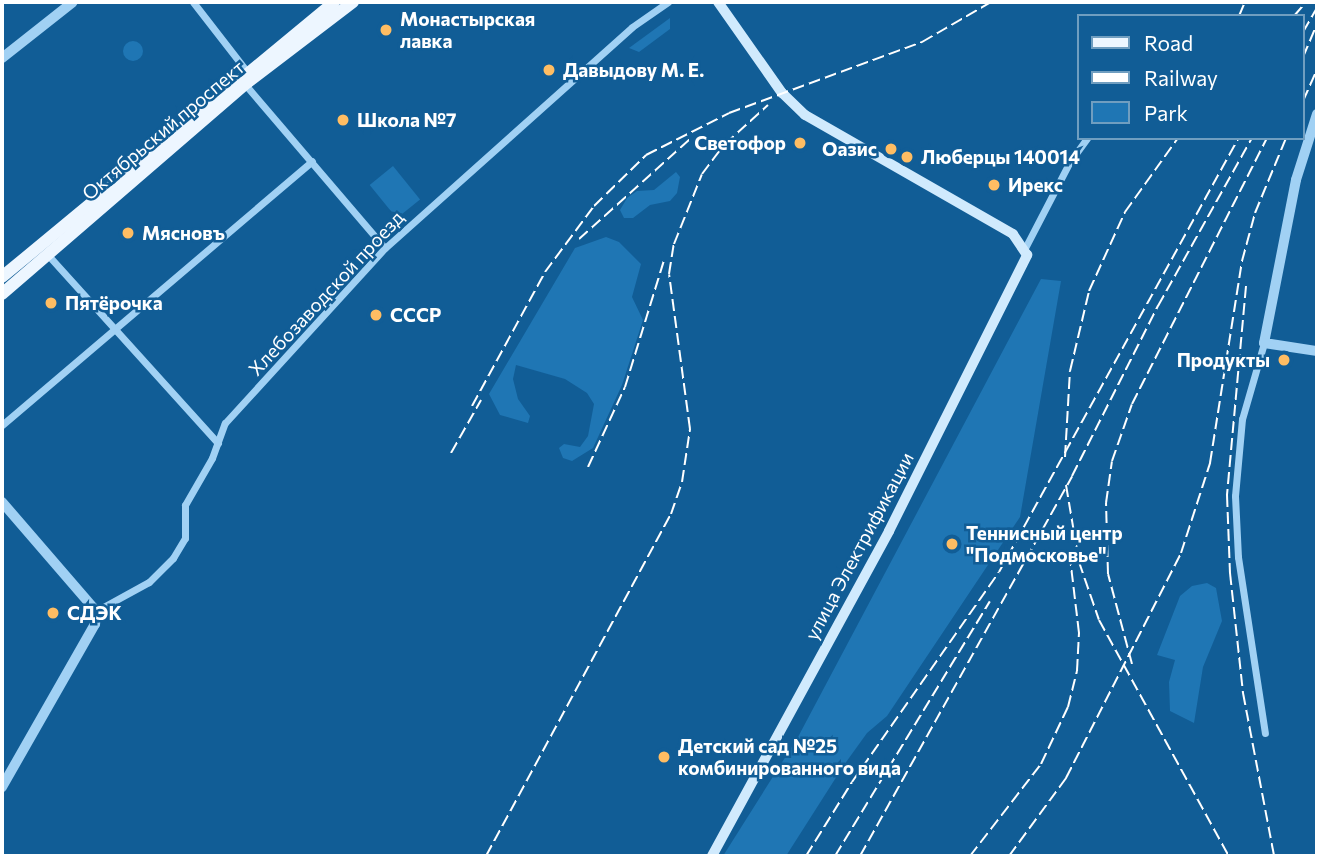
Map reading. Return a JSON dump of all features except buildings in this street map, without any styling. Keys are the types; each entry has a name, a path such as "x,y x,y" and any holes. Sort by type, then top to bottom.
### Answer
{"main road":[{"name":"Октябрьский проспект","path":"2,293 334,2"},
{"name":"Октябрьский проспект","path":"2,278 246,78 353,2"},
{"path":"718,2 782,93 805,115 1013,234 1025,248"},
{"name":"улица Электрификации","path":"712,856 889,531 1024,266 1025,248"}],"street":[{"path":"2,58 73,2"},
{"path":"193,2 246,78 385,248"},
{"name":"Хлебозаводской проезд","path":"96,611 149,582 173,558 186,538 185,505 218,443 225,423 385,248 632,27 668,2"},
{"path":"1265,733 1238,558 1235,496 1242,419 1264,343 1293,192 1317,114"},
{"path":"1025,248 1069,163 1086,140"},
{"path":"2,425 111,328 312,161"},
{"path":"47,254 111,328 218,443"},
{"path":"1264,343 1317,351"},
{"path":"2,502 96,611 95,624 2,787"}],"green space":[{"path":"670,18 670,29 639,52 629,48"},
{"path":"129,41 137,41 143,51 137,61 129,61 123,55 123,47"},
{"path":"393,166 420,199 397,218 370,185"},
{"path":"676,172 680,177 677,193 670,201 650,205 633,218 624,218 620,210 627,198 637,191 654,190"},
{"path":"606,237 619,242 641,264 632,297 643,320 622,385 593,448 572,461 563,458 559,448 564,444 580,447 588,436 594,404 587,393 565,379 516,365 513,379 518,399 530,416 528,423 500,415 489,394 575,248"},
{"name":"Теннисный центр \"Подмосковье\"","path":"1041,279 1061,281 1020,517 887,716 867,733 844,765 786,856 723,856 798,737"},
{"path":"1207,583 1216,588 1222,621 1203,667 1194,723 1170,711 1169,682 1175,660 1157,655 1180,596 1192,586"}],"railway":[{"path":"472,406 545,272 594,206 646,155 729,113 922,42 991,2"},
{"path":"1240,14 1245,2"},
{"path":"1296,14 1306,2"},
{"path":"1305,29 1317,8"},
{"path":"1305,52 1317,24"},
{"path":"1305,97 1317,70"},
{"path":"486,856 671,514 682,482 690,429 669,274 674,244 702,174 725,144 768,105"},
{"path":"579,239 690,139"},
{"path":"1065,457 1070,371 1089,291 1125,212 1177,140"},
{"path":"806,856 852,782 999,572 1238,140"},
{"path":"860,856 1072,476 1158,306 1251,140"},
{"path":"1132,664 1108,574 1106,503 1112,461 1132,404 1266,140"},
{"path":"1009,856 1066,778 1181,553 1210,463 1242,261 1255,213 1285,140"},
{"path":"588,467 625,387 664,260"},
{"path":"1246,286 1227,495 1230,573 1243,693 1274,856"},
{"path":"451,453 481,400"},
{"path":"1066,485 1079,562 1099,620 1229,856"},
{"path":"970,856 1041,764 1068,707 1077,671 1079,633 1070,558"},
{"path":"835,856 990,601"}],"place":[{"name":"Монастырская лавка","path":"386,30"},
{"name":"Давыдову М. Е.","path":"549,70"},
{"name":"Школа №7","path":"343,120"},
{"name":"Светофор","path":"800,143"},
{"name":"Оазис","path":"891,149"},
{"name":"Люберцы 140014","path":"907,157"},
{"name":"Ирекс","path":"994,185"},
{"name":"Мясновъ","path":"128,233"},
{"name":"Пятёрочка","path":"51,303"},
{"name":"СССР","path":"376,315"},
{"name":"Продукты","path":"1284,360"},
{"name":"Теннисный центр \"Подмосковье\"","path":"952,544"},
{"name":"СДЭК","path":"53,613"},
{"name":"Детский сад №25 комбинированного вида","path":"664,757"}]}
